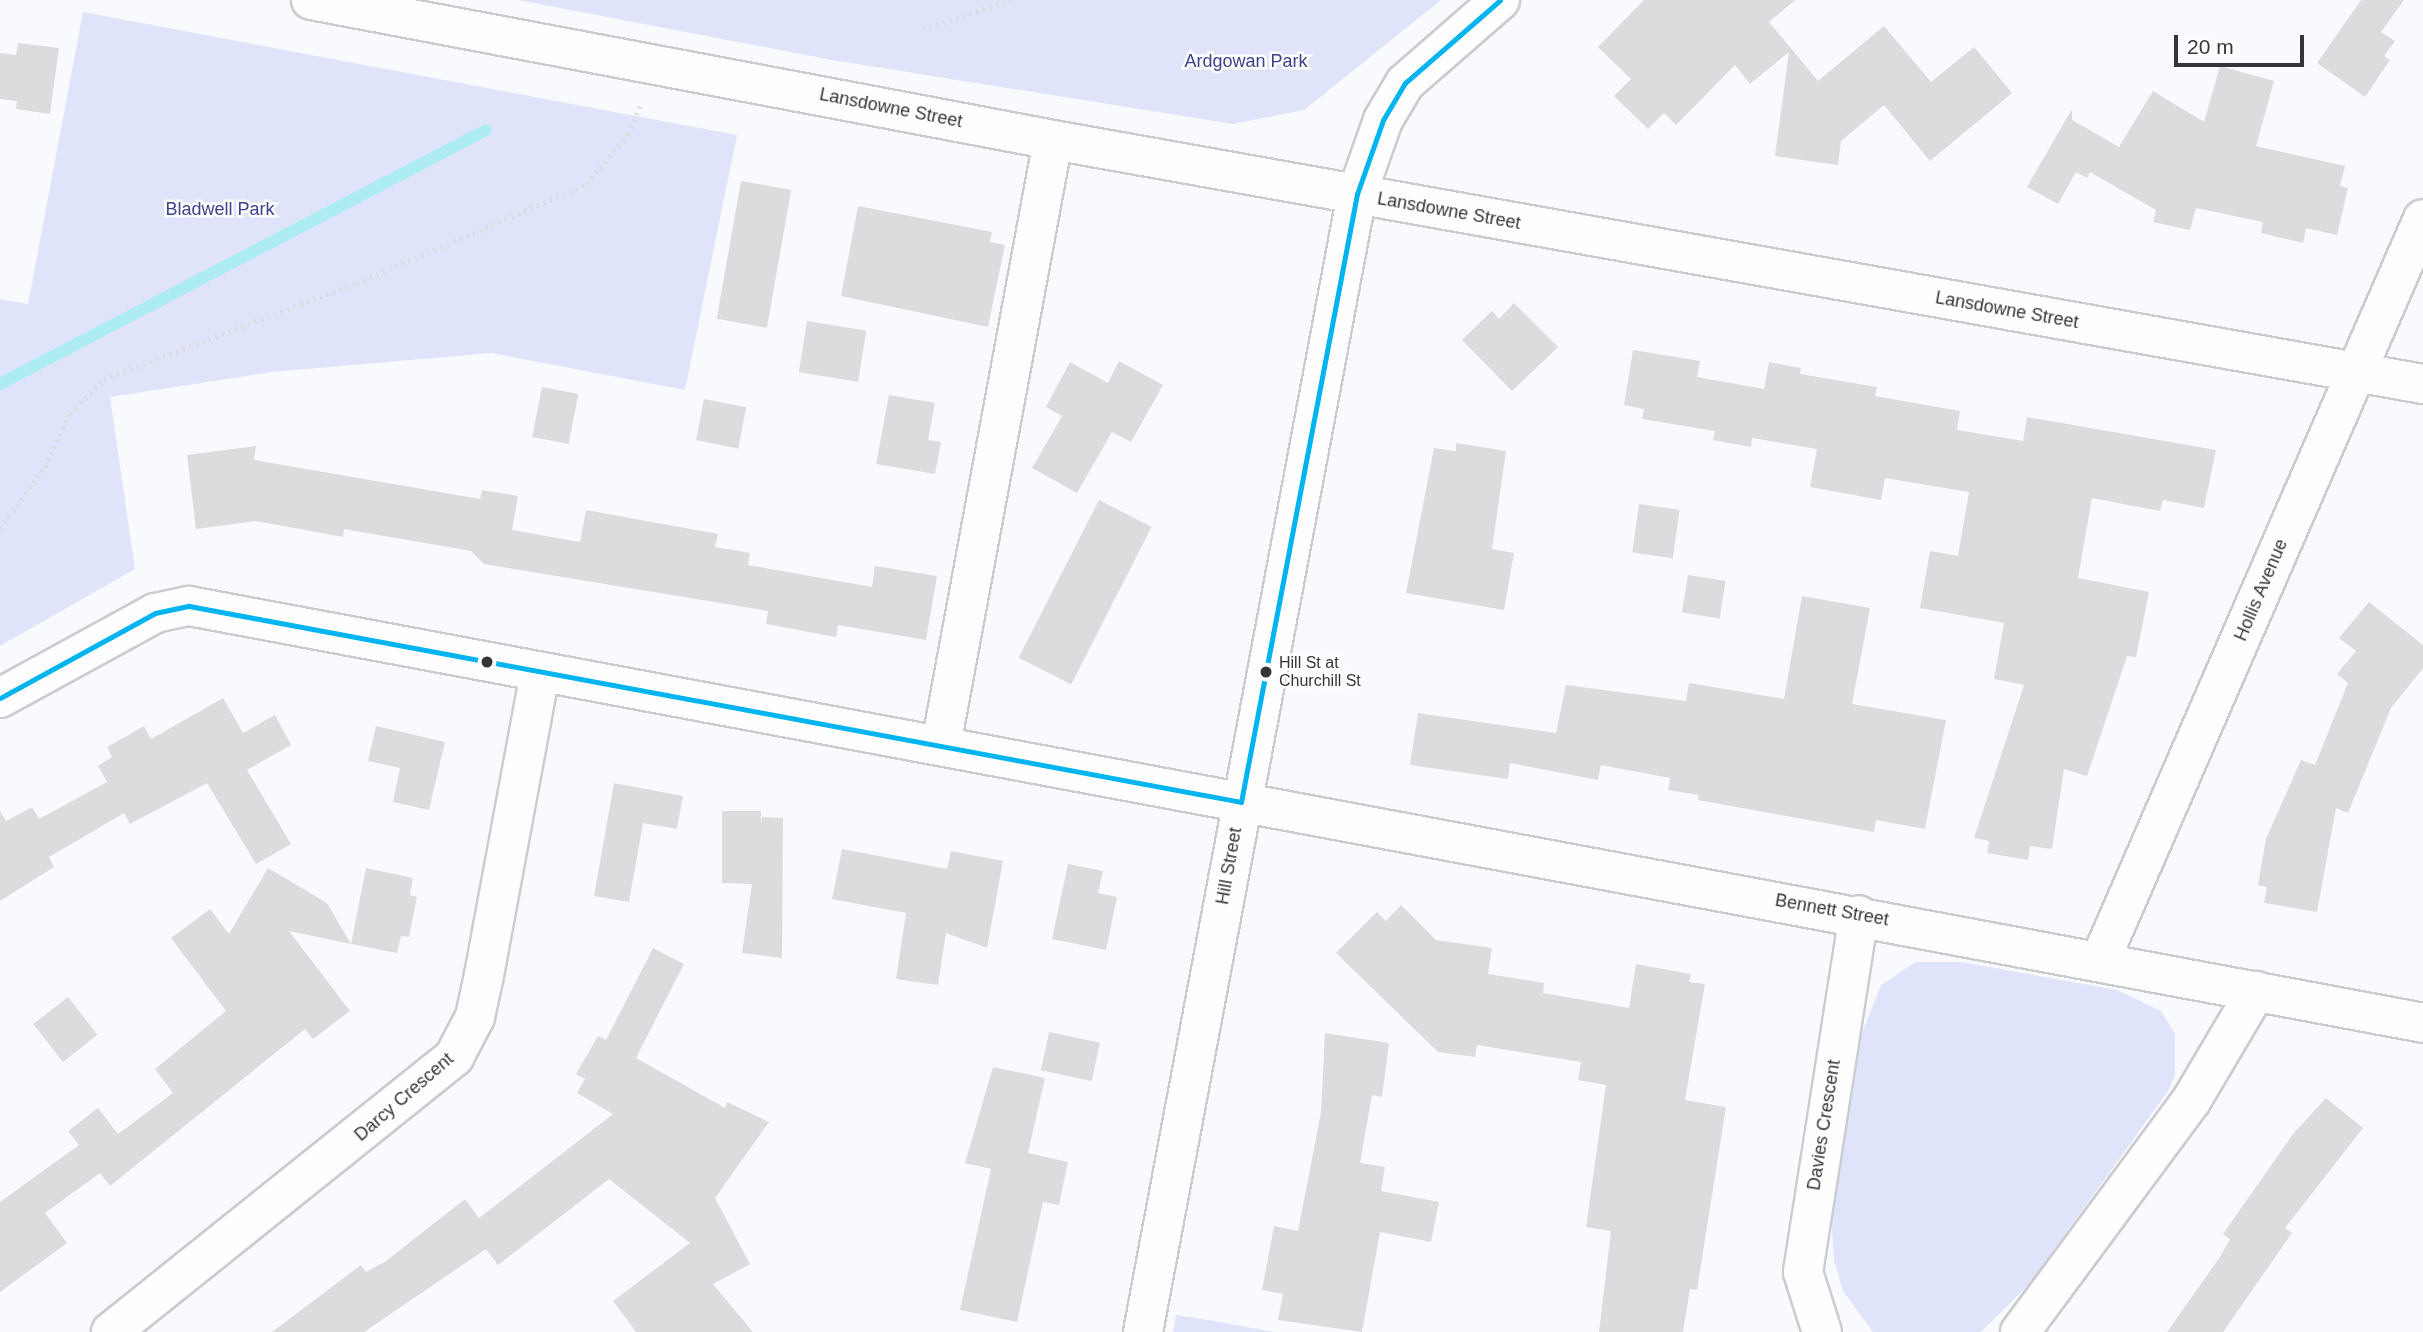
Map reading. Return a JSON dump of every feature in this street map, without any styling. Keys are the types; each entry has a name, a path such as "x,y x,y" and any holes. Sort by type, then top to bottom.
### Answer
{"street":[{"name":"Lansdowne Street","path":"311,0 654,62 1054,140 2423,384"},
{"name":"Hill Street","path":"1143,1332 1357,194 1383,120 1405,83 1500,0"},
{"path":"941,745 1054,140"},
{"name":"Hollis Avenue","path":"2100,961 2423,219"},
{"name":"Bennett Street","path":"0,698 155,613 189,606 1859,915 2423,1023"},
{"name":"Darcy Crescent","path":"111,1332 454,1057 475,1017 540,673"},
{"name":"Davies Crescent","path":"1822,1332 1802,1272 1859,915"},
{"path":"2020,1332 2191,1101 2256,991"}],"path":[{"path":"923,29 1012,0"},
{"path":"0,528 45,467 84,393 134,364 357,283 587,184 628,134 654,62"}],"green space":[{"name":"Ardgowan Park","path":"518,0 1441,0 1304,110 1233,124 832,60"},
{"name":"Bladwell Park","path":"83,12 737,135 685,390 491,353 272,372 110,397 135,569 0,646 0,299 28,304"},
{"path":"1916,962 1962,962 2117,990 2161,1011 2175,1034 2175,1075 2168,1091 2029,1284 1981,1332 1873,1332 1843,1291 1834,1260 1831,1214 1860,1038 1881,985"},
{"path":"1176,1315 1214,1321 1275,1332 1173,1332"}],"building":[{"path":"1644,0 1795,0 1769,22 1818,81 1884,26 1931,82 1974,47 2012,93 1930,161 1884,105 1841,141 1838,165 1775,156 1789,52 1750,84 1735,65 1676,125 1664,113 1648,129 1614,96 1631,79 1598,47"},
{"path":"2361,0 2404,0 2381,32 2395,41 2384,56 2390,60 2365,97 2317,63"},
{"path":"18,43 59,48 50,114 16,109 17,101 0,99 0,53 16,55"},
{"path":"2220,66 2274,81 2256,146 2345,166 2340,186 2348,188 2337,235 2306,228 2303,243 2261,233 2263,222 2196,208 2190,230 2153,222 2156,210 2090,172 2087,178 2076,172 2058,204 2027,187 2072,109 2072,120 2119,147 2153,91 2204,122"},
{"path":"741,181 791,190 767,328 717,319"},
{"path":"858,206 992,232 990,242 1005,245 988,327 841,296"},
{"path":"1514,303 1558,347 1512,391 1462,340 1492,311 1499,319"},
{"path":"807,321 866,330 858,382 799,372"},
{"path":"1633,350 1700,361 1697,377 1764,389 1769,362 1801,368 1800,374 1877,387 1875,396 1960,411 1957,430 2023,441 2027,417 2216,450 2204,508 2163,500 2160,511 2092,498 2078,578 2149,592 2136,657 2127,656 2087,776 2064,769 2052,849 2030,846 2028,860 1987,853 1989,841 1974,838 2024,685 1994,679 2004,623 1920,608 1930,551 1958,556 1969,492 1885,478 1881,500 1810,487 1817,449 1752,438 1751,447 1713,440 1715,431 1642,419 1644,409 1624,405"},
{"path":"1119,361 1163,385 1131,442 1112,432 1077,493 1032,468 1062,416 1046,407 1070,362 1108,383"},
{"path":"542,387 578,394 569,444 532,437"},
{"path":"889,395 935,403 928,440 941,442 935,474 876,464"},
{"path":"704,399 746,407 738,448 696,440"},
{"path":"1456,443 1506,451 1492,549 1514,553 1504,610 1406,593 1434,448 1456,451"},
{"path":"256,446 254,460 480,499 482,490 518,496 512,530 580,542 586,510 718,534 715,547 750,553 748,565 872,587 875,566 937,576 926,640 838,625 836,637 766,624 768,611 484,564 471,551 344,529 343,537 256,521 196,529 187,455"},
{"path":"1099,500 1152,527 1071,684 1019,658"},
{"path":"1639,504 1680,510 1673,558 1632,553"},
{"path":"1688,575 1726,581 1720,618 1682,613"},
{"path":"1802,596 1870,608 1852,704 1946,720 1925,829 1876,820 1874,832 1698,800 1699,795 1668,790 1670,778 1601,765 1598,780 1510,763 1508,779 1410,765 1418,713 1556,733 1566,685 1686,701 1689,683 1784,699"},
{"path":"2369,602 2423,645 2423,668 2391,708 2348,813 2336,808 2317,912 2264,903 2267,887 2258,885 2266,839 2301,760 2315,765 2348,683 2337,674 2356,651 2339,638"},
{"path":"223,698 243,733 275,715 291,745 247,770 291,844 256,864 207,783 130,824 124,813 49,857 54,867 0,901 0,811 6,821 32,807 39,819 107,782 98,766 112,757 107,747 144,726 151,739"},
{"path":"376,726 445,742 429,810 393,802 400,768 368,761"},
{"path":"614,783 683,796 677,829 643,823 629,902 594,896"},
{"path":"722,811 761,811 761,824 762,817 783,818 782,958 742,953 752,884 722,883"},
{"path":"842,849 947,869 951,851 1003,861 987,948 946,933 938,985 896,979 906,913 832,899"},
{"path":"1068,864 1103,871 1098,893 1117,897 1106,950 1052,939"},
{"path":"268,868 327,903 351,944 289,931 350,1011 313,1039 305,1029 110,1186 100,1173 45,1213 67,1243 0,1292 0,1202 79,1145 68,1131 98,1108 118,1134 173,1093 155,1069 226,1011 171,938 210,909 229,934"},
{"path":"366,868 413,878 410,895 417,897 409,937 401,936 397,953 351,944"},
{"path":"1401,905 1436,940 1492,948 1488,974 1544,983 1543,993 1629,1008 1636,964 1691,974 1689,982 1705,984 1685,1100 1726,1107 1697,1290 1690,1289 1683,1332 1599,1332 1611,1231 1586,1227 1606,1085 1578,1080 1581,1062 1477,1045 1475,1057 1438,1052 1336,953 1377,912 1386,921"},
{"path":"653,948 684,964 636,1058 725,1108 727,1102 769,1122 715,1198 750,1264 713,1284 753,1332 636,1332 613,1301 690,1243 609,1179 498,1265 486,1249 364,1332 272,1332 361,1265 366,1272 386,1261 465,1199 479,1218 613,1114 577,1093 585,1079 576,1074 598,1036 606,1040"},
{"path":"68,997 98,1035 63,1062 33,1024"},
{"path":"1049,1032 1100,1043 1092,1081 1041,1070"},
{"path":"1325,1033 1389,1043 1382,1097 1372,1095 1360,1163 1385,1167 1381,1191 1439,1202 1431,1242 1380,1232 1362,1332 1278,1320 1283,1294 1262,1290 1274,1226 1298,1231 1321,1112"},
{"path":"993,1067 1045,1078 1028,1153 1068,1162 1059,1205 1043,1202 1017,1322 960,1310 991,1169 965,1163"},
{"path":"2326,1098 2363,1128 2285,1228 2292,1233 2223,1332 2167,1332 2220,1257 2230,1239 2223,1234 2293,1134"}],"waterway":[{"path":"0,384 486,130"}],"transit line":[{"path":"0,698 155,613 189,606 1241,802 1357,194 1383,120 1405,83 1500,0"}],"place":[{"name":"Hill St at Churchill St","path":"1266,672"}]}
